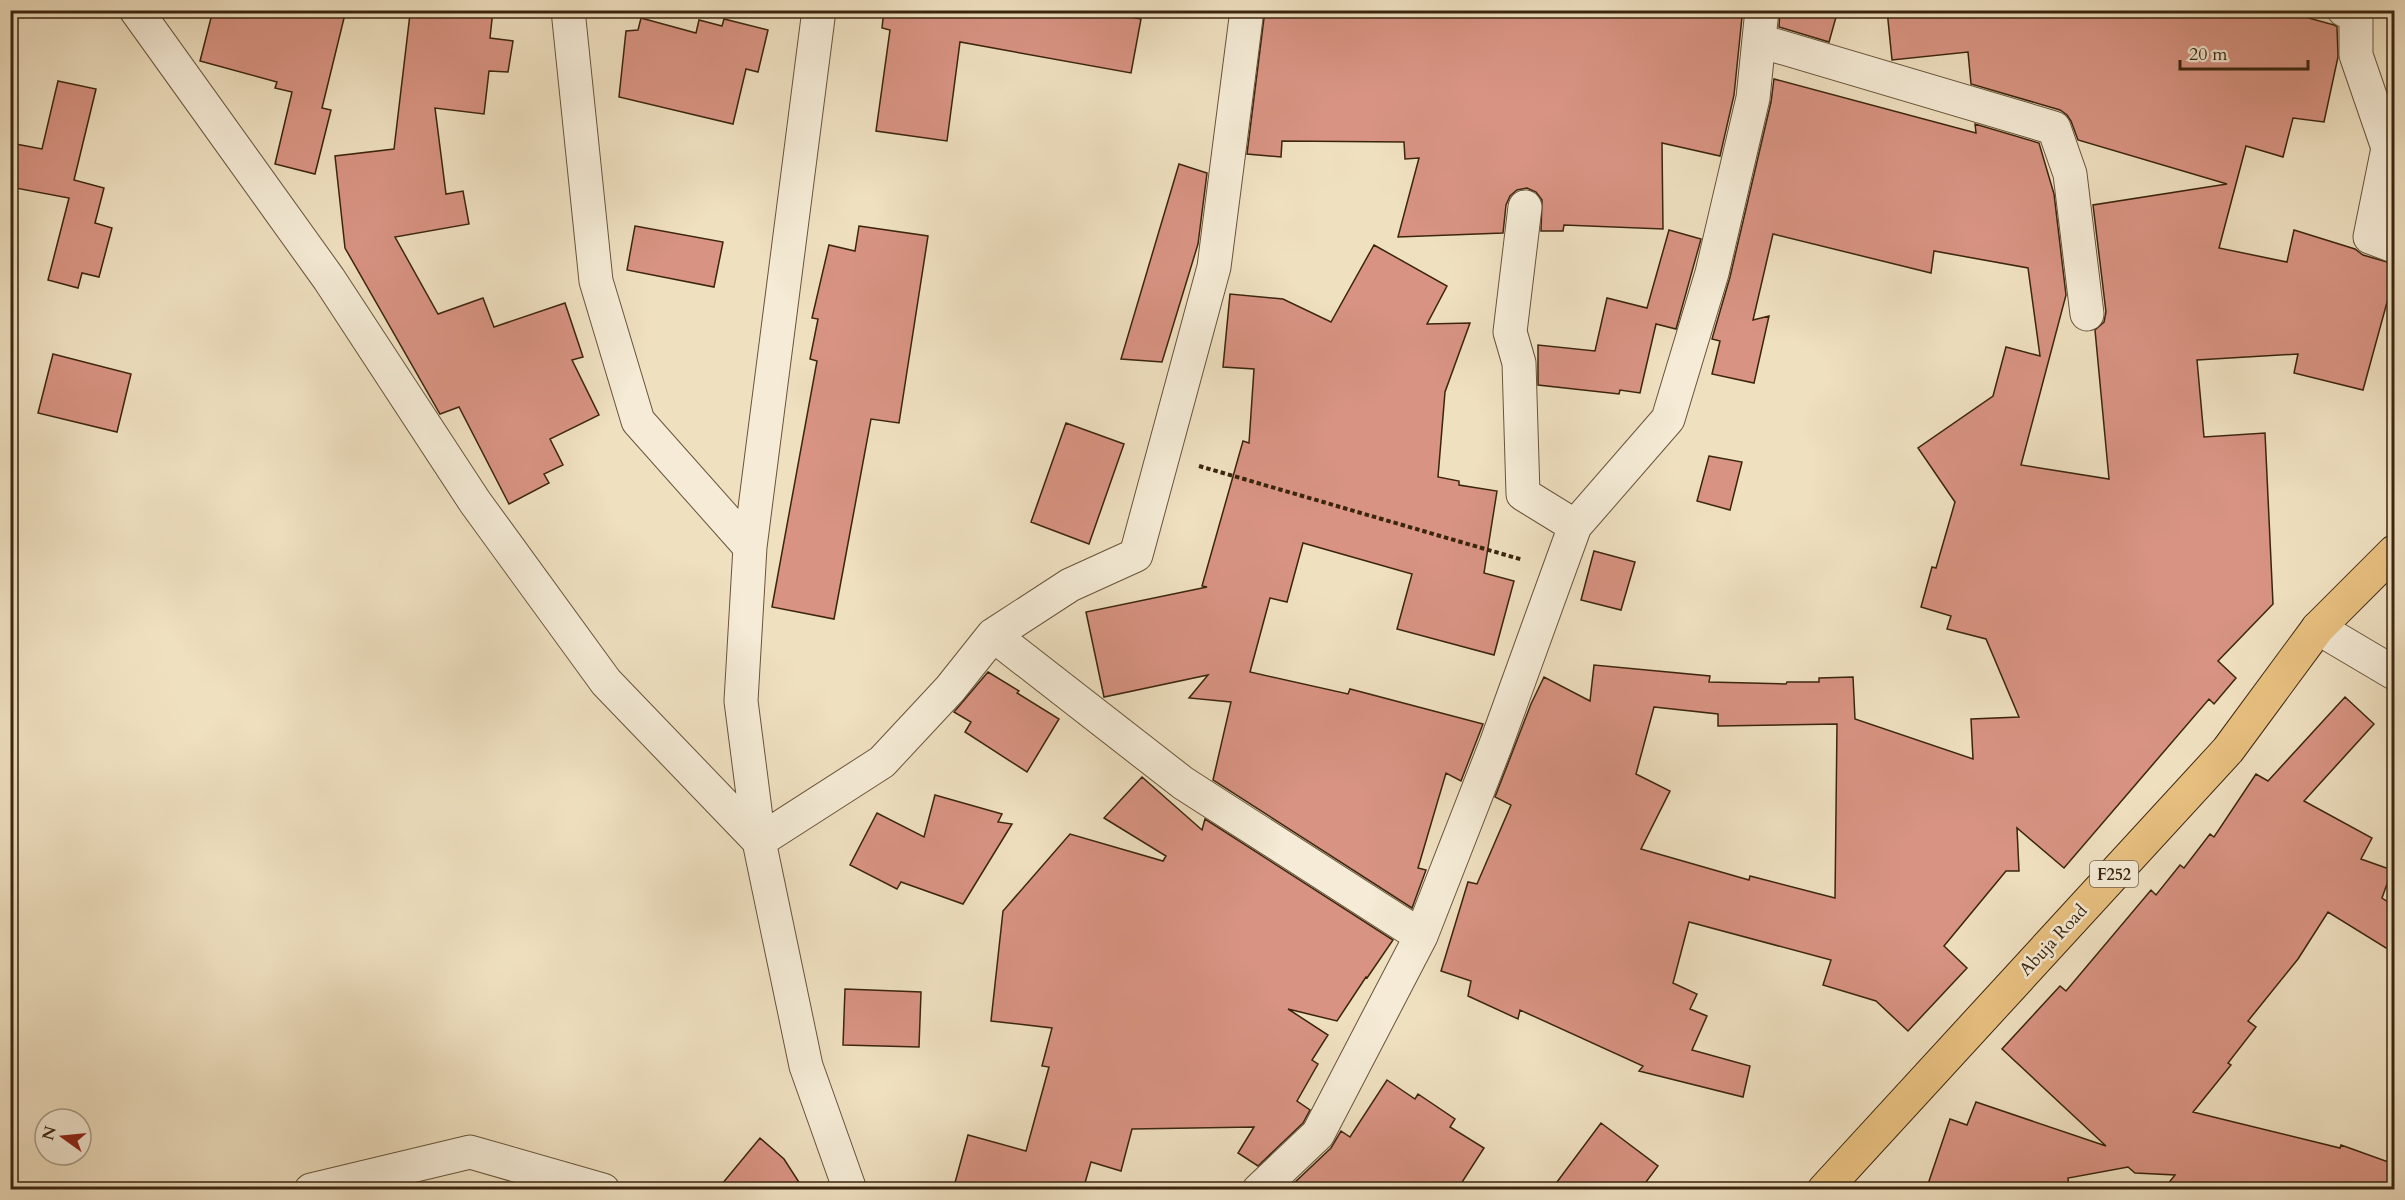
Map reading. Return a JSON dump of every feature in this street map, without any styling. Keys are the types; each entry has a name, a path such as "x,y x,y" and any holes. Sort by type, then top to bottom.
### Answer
{"main road":[{"name":"Abuja Road","path":"1824,1190 2228,750 2318,628 2394,552"}],"street":[{"path":"136,10 329,279 475,502 606,682 759,842"},
{"path":"568,10 596,281 638,421 750,548"},
{"path":"819,10 750,548 741,701 759,842 806,1065 850,1190"},
{"path":"759,842 882,762 950,689 993,635 1070,585 1136,555 1214,267 1247,10"},
{"path":"2352,12 2356,55 2388,148 2370,237 2394,246"},
{"path":"1259,1190 1318,1134 1421,936 1496,744 1575,526 1668,419 1712,273 1753,98 1761,26 2054,128 2070,174 2087,314"},
{"path":"1525,207 1510,332 1519,363 1523,494 1575,526"},
{"path":"2318,628 2394,673"},
{"path":"993,635 1183,783 1421,936"},
{"path":"311,1190 470,1152 603,1190"}],"path":[{"path":"1164,456 1559,571"}],"building":[{"path":"213,10 346,10 322,108 331,110 315,174 275,164 292,92 275,88 277,82 200,61"},
{"path":"414,10 493,10 490,38 513,41 508,72 489,71 484,114 435,108 446,194 463,191 469,224 395,237 438,314 483,298 494,327 565,303 583,357 572,360 599,415 550,439 563,465 544,474 549,483 509,504 459,407 440,414 345,248 335,156 394,149 410,14 414,14"},
{"path":"884,10 1093,10 1141,19 1131,73 960,42 947,141 876,131 890,30 882,28"},
{"path":"1265,10 1526,10 1526,16 1585,14 1586,10 1716,10 1742,17 1734,95 1720,156 1662,143 1663,229 1564,225 1563,231 1541,231 1542,200 1536,192 1527,188 1517,190 1510,196 1506,205 1503,233 1398,237 1419,158 1405,159 1404,142 1282,141 1281,157 1247,154"},
{"path":"1780,10 1838,10 1829,42 1779,27"},
{"path":"1887,10 2294,10 2294,14 2334,25 2337,27 2338,57 2324,122 2293,118 2283,157 2246,146 2219,248 2287,262 2294,230 2394,264 2394,297 2389,295 2363,390 2294,373 2298,354 2197,360 2204,437 2265,433 2273,604 2218,661 2236,678 2214,704 2209,699 2064,868 2017,828 2019,871 2006,871 1944,946 1967,968 1908,1031 1876,1001 1823,985 1831,960 1689,922 1673,983 1697,994 1690,1009 1707,1016 1692,1050 1750,1066 1743,1097 1639,1071 1643,1066 1520,1010 1518,1019 1468,996 1471,981 1441,971 1468,882 1477,884 1511,805 1495,797 1531,704 1544,677 1590,701 1594,665 1710,676 1709,682 1786,684 1787,682 1819,682 1819,678 1853,677 1855,719 1973,759 1971,719 2019,717 1986,639 1947,629 1951,616 1921,607 1932,567 1936,568 1955,502 1918,448 1993,396 2006,347 2040,356 2028,268 1934,251 1931,273 1773,234 1753,320 1769,316 1754,383 1712,374 1720,341 1712,339 1730,277 1771,102 1774,79 1976,133 1975,124 2039,143 2054,194 2066,295 2021,465 2109,479 2095,330 2104,322 2106,312 2093,205 2227,184 2078,140 2071,121 2060,110 1971,84 1968,52 1892,60","holes":["1654,707 1718,714 1718,726 1837,724 1835,898 1750,876 1749,880 1641,849 1670,791 1636,774"]},
{"path":"641,18 696,33 699,20 722,26 724,19 768,30 758,72 746,69 733,124 619,97 626,31 638,30"},
{"path":"58,81 96,89 74,180 104,188 95,223 112,228 99,277 82,273 78,288 48,280 69,198 10,187 10,143 42,149"},
{"path":"1179,164 1207,173 1198,244 1162,362 1121,359"},
{"path":"635,226 723,242 714,287 627,270"},
{"path":"859,226 928,236 899,423 871,419 834,619 772,607 817,361 810,359 818,319 812,318 829,245 855,251"},
{"path":"1669,230 1701,239 1676,329 1656,324 1640,393 1620,390 1619,394 1538,385 1538,345 1595,351 1607,298 1647,308"},
{"path":"1374,245 1447,286 1427,324 1470,323 1445,392 1438,477 1459,481 1459,485 1497,491 1484,573 1514,581 1494,655 1397,629 1412,574 1303,543 1287,602 1270,598 1250,672 1348,694 1350,689 1483,724 1461,781 1446,773 1418,868 1426,870 1412,908 1213,780 1231,702 1189,698 1208,675 1104,697 1086,612 1207,587 1202,586 1243,441 1249,443 1254,369 1223,367 1230,294 1283,299 1331,322"},
{"path":"53,354 131,374 117,432 38,413"},
{"path":"1066,423 1124,444 1089,544 1031,522"},
{"path":"1709,456 1742,462 1730,510 1697,501"},
{"path":"1594,551 1635,562 1621,610 1581,600"},
{"path":"988,672 1059,719 1027,772 965,732 971,722 954,712"},
{"path":"2345,697 2374,724 2304,801 2372,838 2361,859 2392,870 2382,898 2394,906 2394,953 2328,912 2298,959 2248,1021 2256,1027 2228,1063 2231,1065 2193,1112 2340,1148 2341,1145 2394,1164 2394,1190 2163,1190 2175,1175 2135,1173 2128,1167 2068,1178 2069,1190 1926,1190 1950,1119 1967,1125 1976,1102 2106,1146 2002,1049 2060,986 2066,991 2151,890 2156,895 2180,865 2184,868 2210,834 2214,837 2256,774 2268,781"},
{"path":"1142,777 1202,830 1205,819 1393,940 1337,1021 1288,1009 1328,1035 1312,1060 1318,1064 1297,1101 1310,1110 1303,1123 1258,1166 1238,1153 1254,1127 1132,1129 1121,1171 1091,1162 1083,1190 953,1190 968,1135 1026,1151 1049,1067 1042,1066 1052,1028 991,1021 1003,911 1070,834 1163,861 1166,856 1104,818"},
{"path":"935,795 1002,814 998,822 1012,824 963,904 901,882 897,889 850,865 877,813 924,837"},
{"path":"845,989 921,992 919,1047 843,1045"},
{"path":"1387,1080 1415,1099 1418,1094 1455,1119 1450,1127 1484,1148 1457,1190 1297,1190 1291,1186 1331,1148 1341,1131 1350,1137"},
{"path":"1601,1123 1658,1166 1640,1190 1551,1190"},
{"path":"760,1138 784,1159 804,1190 717,1190"}]}
